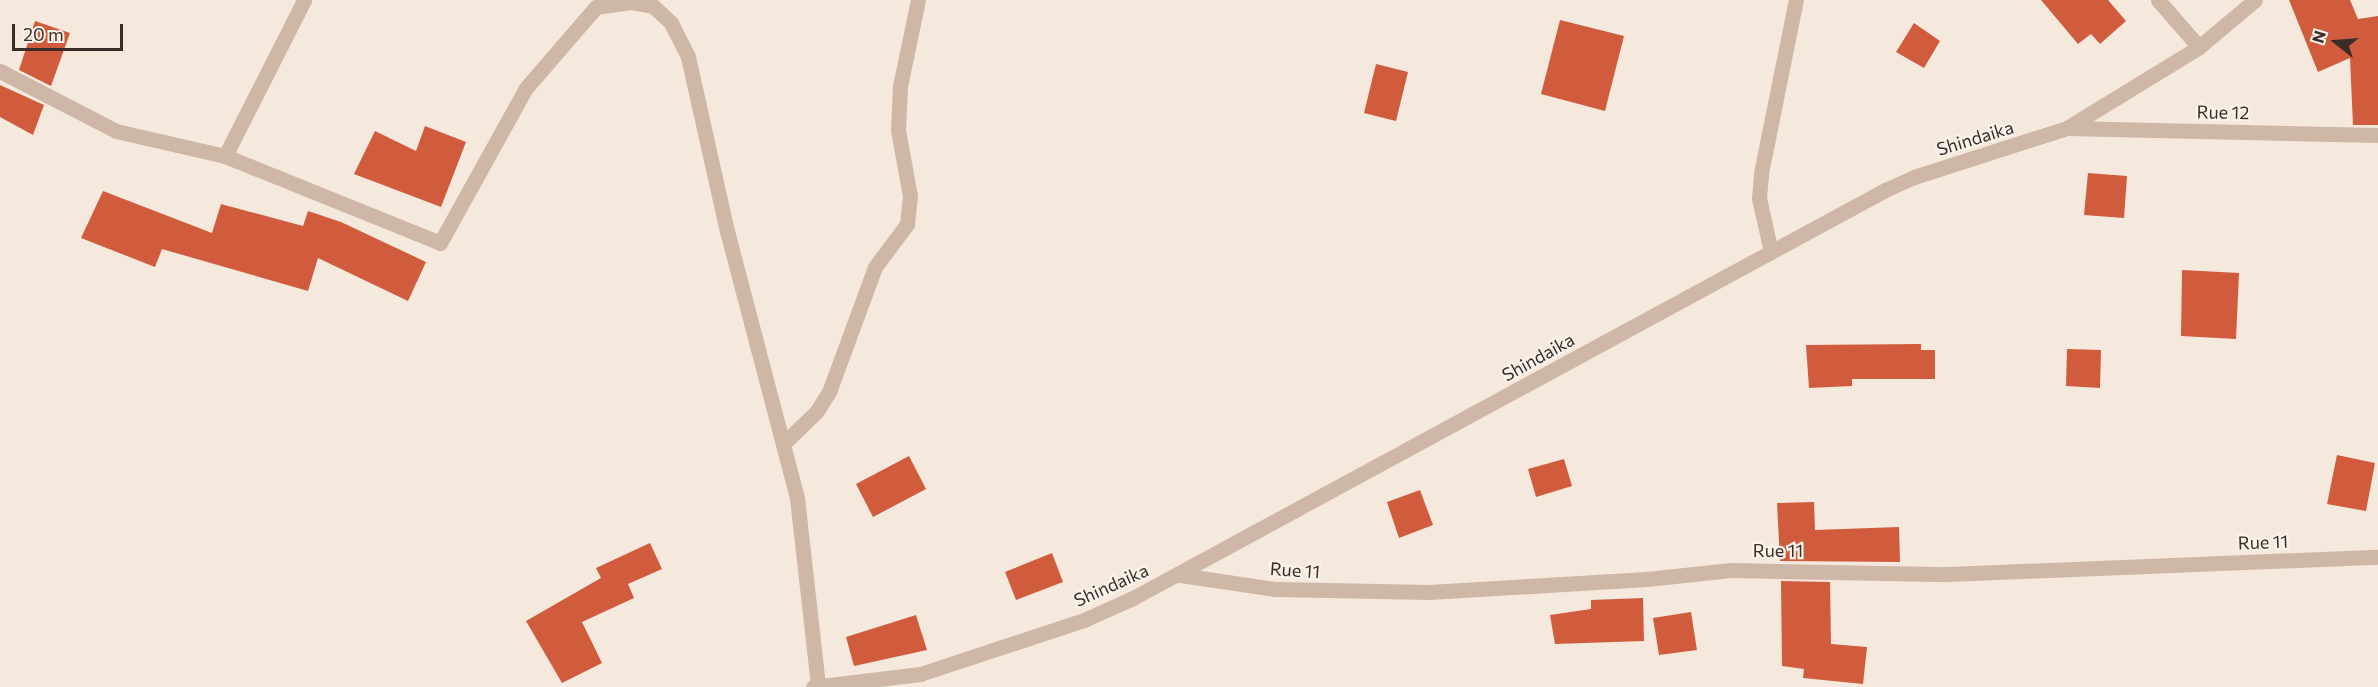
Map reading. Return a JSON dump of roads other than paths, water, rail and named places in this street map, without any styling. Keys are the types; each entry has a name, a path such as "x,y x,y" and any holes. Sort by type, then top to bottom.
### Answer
{"street":[{"path":"225,156 304,0"},
{"path":"783,444 817,411 829,392 875,267 907,225 910,196 898,130 900,86 918,0"},
{"path":"1771,252 1759,198 1761,173 1796,0"},
{"path":"2158,0 2199,47"},
{"name":"Shindaika","path":"815,686 919,680 1084,620 1180,575 1771,252 1914,177 2067,129 2199,47 2255,0"},
{"path":"0,71 116,131 225,156 440,243 526,88 596,7 631,2 653,6 671,23 688,57 727,231 797,498 815,686"},
{"name":"Rue 12","path":"2067,129 2378,135"},
{"name":"Rue 11","path":"1180,575 1275,589 1429,592 1647,579 1731,570 1948,574 2378,556"}]}
